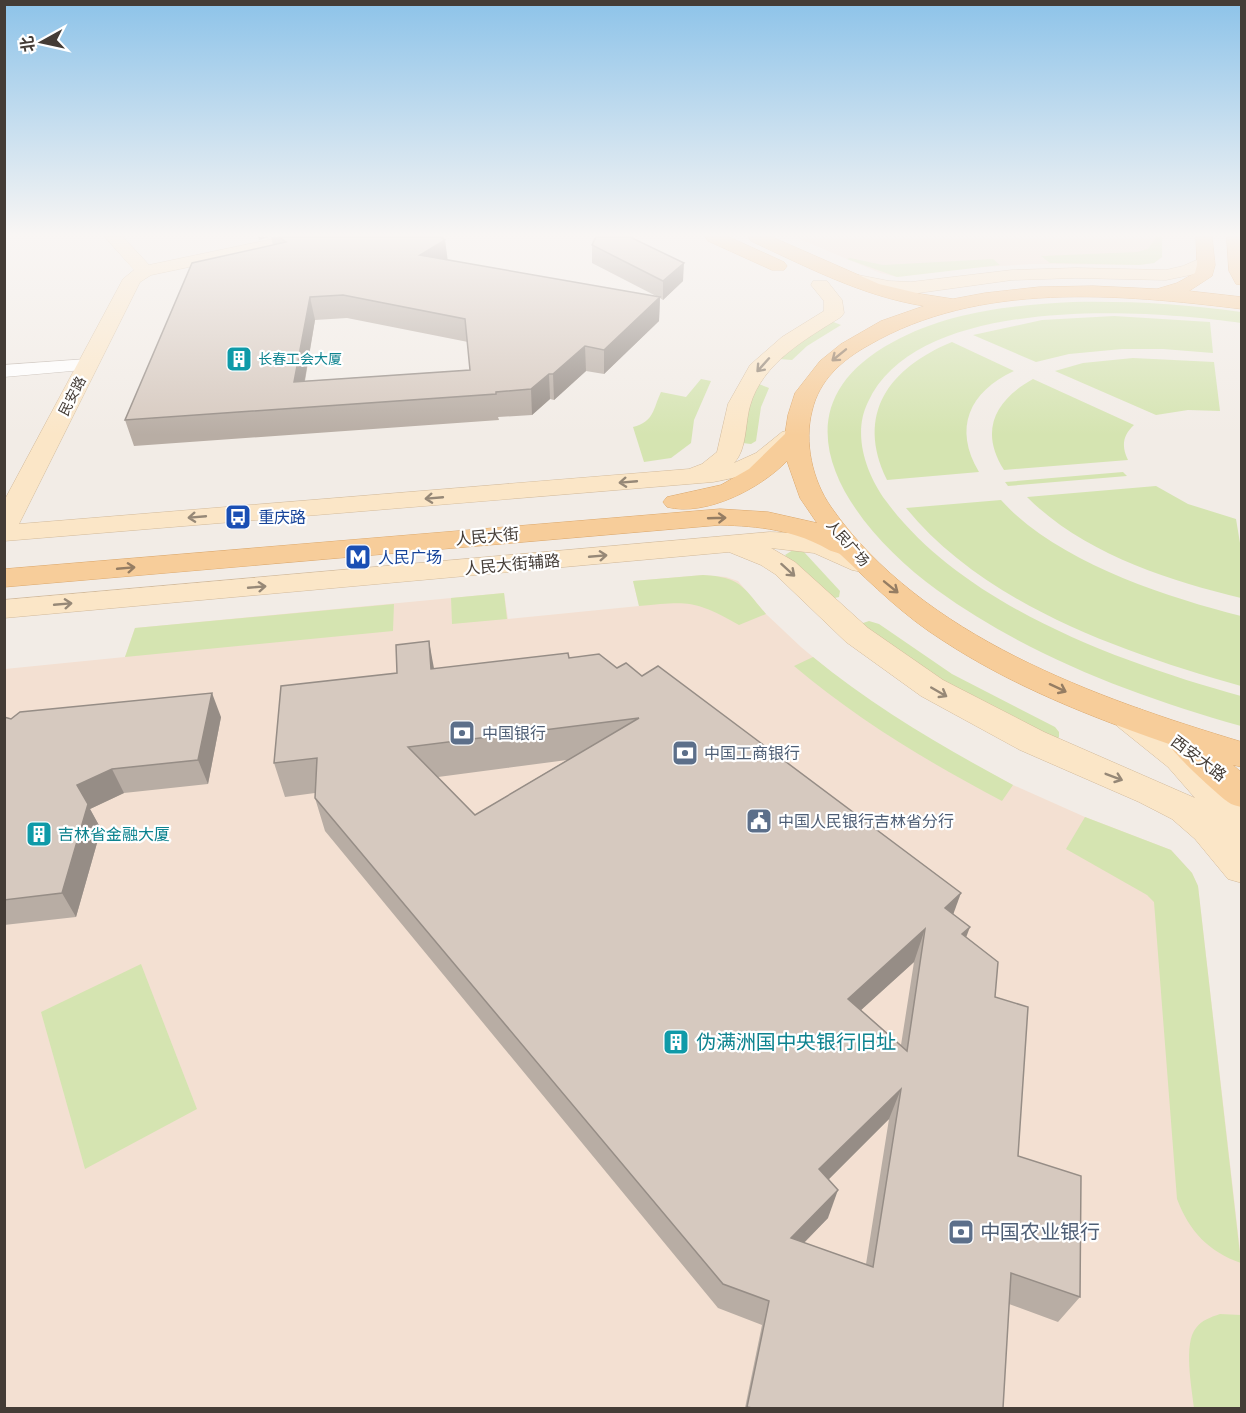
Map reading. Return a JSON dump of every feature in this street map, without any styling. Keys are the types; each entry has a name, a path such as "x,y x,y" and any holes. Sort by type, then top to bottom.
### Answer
{"main road":[{"path":"844,303 864,318"},
{"name":"人民广场","path":"970,303 911,317 864,318 839,355 814,381 805,395 796,432 800,466 819,508 863,561 909,602 984,651 1067,693 1141,723 1242,755"},
{"name":"人民大街","path":"4,559 688,501 723,493 746,482 776,461 796,432"},
{"name":"人民大街","path":"4,578 720,517 788,522 824,535 863,561"},
{"name":"西安大路","path":"1141,723 1200,754 1242,794"}],"street":[{"name":"民安路","path":"4,527 119,303"},
{"path":"670,479 711,469 728,455 739,404 758,370 789,341 834,313 833,303"},
{"path":"4,371 87,365"},
{"path":"4,533 713,475 766,459 796,432"},
{"name":"人民大街辅路","path":"4,609 693,547 792,541 831,548 863,561"},
{"path":"693,547 745,549 774,559 848,628 932,688 1042,746 1151,791 1187,810 1220,841 1242,868"},
{"path":"1141,723 1203,781 1242,847"}],"shaded area":[{"path":"703,575 726,577 738,581 766,614 843,682 949,751 1013,785 1085,817 1171,850 1192,873 1198,886 1241,1259 1241,1408 5,1408 5,669 125,657 135,628 504,593 508,619 639,606 633,581"}],"green space":[{"path":"1135,303 1220,309 1241,312 1241,323 1149,314 1094,313 1037,317 982,326 934,342 894,367 868,402 863,414 861,440 872,479 886,501 918,538 957,571 1001,600 1047,626 1146,666 1241,696 1241,726 1162,701 1083,672 1008,635 937,590 906,565 876,535 852,503 835,469 828,435 833,402 854,370 893,342 935,324 980,312 1027,305"},
{"path":"1114,316 1210,322 1213,353 1163,349 1122,349 1069,354 1036,362 973,335 1042,320"},
{"path":"831,321 841,325 807,346 792,360 779,359 794,343"},
{"path":"952,342 1014,371 986,389 970,413 967,441 979,472 887,480 878,456 875,434 877,414 884,396 895,380 911,365"},
{"path":"1133,358 1214,362 1220,411 1188,410 1156,415 1055,371 1083,363"},
{"path":"701,379 711,381 694,420 691,443 671,458 644,462 633,427 649,418 661,392 686,397"},
{"path":"1033,379 1134,425 1124,441 1124,450 1128,460 1004,470 993,442 992,430 995,418 1009,397"},
{"path":"759,384 769,388 761,407 756,441 751,444 742,443 745,405"},
{"path":"1123,472 1127,476 1008,486 1005,482"},
{"path":"1156,486 1188,504 1236,519 1241,549 1241,598 1184,582 1127,562 1074,534 1049,517 1027,497"},
{"path":"1001,500 1024,522 1051,541 1112,573 1178,598 1241,616 1241,686 1150,658 1059,621 975,572 938,542 906,508"},
{"path":"793,550 804,552 840,591 839,597 831,599 795,568 785,555"},
{"path":"703,575 734,581 746,590 766,614 739,625 712,611 691,604 670,603 639,606 633,581"},
{"path":"504,593 507,619 452,624 451,598"},
{"path":"394,604 393,631 125,657 135,628"},
{"path":"869,621 879,624 952,674 1055,727 1059,732 1059,737 1057,740 989,713 860,624"},
{"path":"813,657 910,726 1013,785 1002,801 894,739 818,686 794,666"},
{"path":"1085,817 1171,850 1192,873 1198,886 1241,1263 1219,1253 1202,1239 1188,1221 1177,1199 1154,902 1147,895 1066,849"},
{"path":"141,964 197,1109 85,1169 41,1012"},
{"path":"1220,1314 1241,1315 1241,1408 1194,1408 1189,1366 1192,1335 1201,1323"}],"building":[{"path":"175,303 309,303 294,382 470,370 465,319 383,303 654,303 604,350 585,346 553,374 549,374 531,389 496,392 496,394 125,420"},
{"name":"伪满洲国中央银行旧址","path":"429,641 431,669 568,653 569,658 599,654 617,668 626,663 642,676 658,666 961,893 945,908 970,927 962,934 998,962 995,997 1028,1007 1018,1156 1081,1176 1080,1297 1011,1273 1003,1408 747,1407 769,1301 723,1284 315,798 317,758 274,763 281,686 397,673 396,645","holes":["639,718 475,815 408,747","925,929 907,1051 848,999","901,1089 873,1267 791,1238 838,1190 819,1169"]},
{"name":"吉林省金融大厦","path":"212,693 198,760 112,769 77,785 88,804 62,893 4,900 4,717 11,719 20,712"}],"place":[{"name":"长春工会大厦","path":"239,359"},
{"name":"重庆路","path":"238,517"},
{"name":"人民广场","path":"358,557"},
{"name":"中国银行","path":"462,733"},
{"name":"中国工商银行","path":"685,753"},
{"name":"中国人民银行吉林省分行","path":"759,821"},
{"name":"吉林省金融大厦","path":"39,834"},
{"name":"伪满洲国中央银行旧址","path":"676,1042"},
{"name":"中国农业银行","path":"961,1232"}]}
